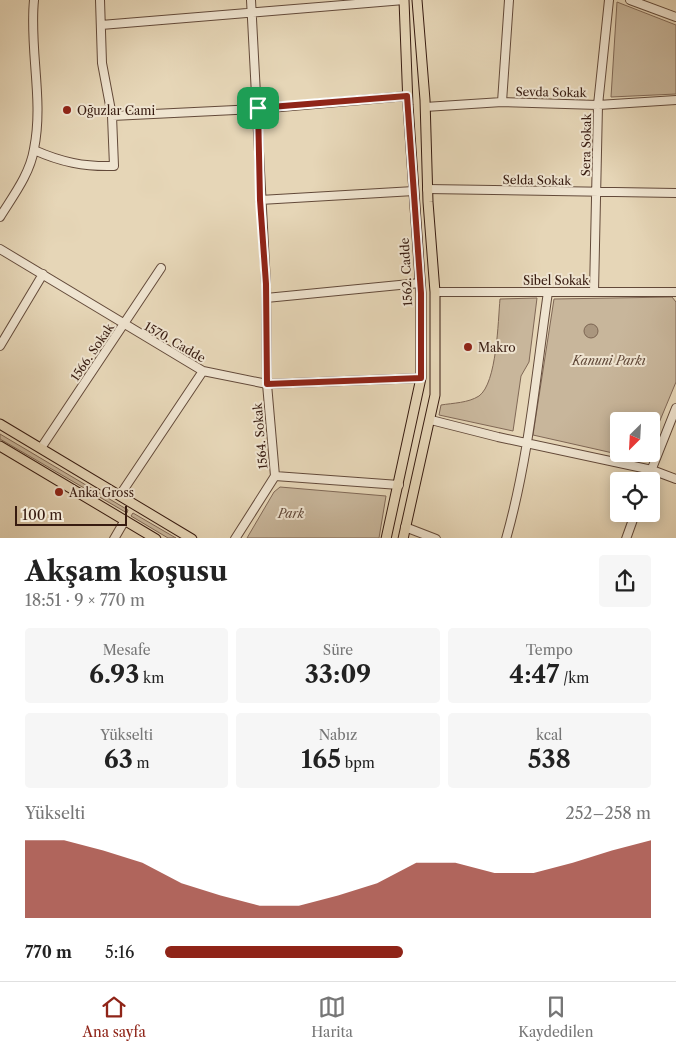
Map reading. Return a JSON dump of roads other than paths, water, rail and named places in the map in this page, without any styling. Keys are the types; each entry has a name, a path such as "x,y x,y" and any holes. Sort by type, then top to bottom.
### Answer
{"main road":[{"name":"1562. Cadde","path":"386,538 421,378 420,283 407,96 404,0"},
{"path":"403,538 431,420 435,395 435,292 427,189 425,107 417,0"},
{"path":"0,424 192,538"},
{"path":"1,448 156,538"}],"street":[{"path":"0,217 27,172 34,150 38,125 32,24 34,0"},
{"path":"34,150 56,160 85,167 114,166 112,116 102,63 100,0"},
{"name":"1564. Sokak","path":"251,0 258,108 260,200 266,298 267,384 275,476 399,485"},
{"path":"101,25 404,0"},
{"path":"502,102 509,0"},
{"name":"Sera Sokak","path":"594,292 598,105 609,0"},
{"path":"630,0 676,17"},
{"path":"112,116 258,108 407,96"},
{"name":"Sevda Sokak","path":"425,107 502,102 598,105 676,100"},
{"name":"Selda Sokak","path":"427,189 676,193"},
{"path":"260,200 414,191"},
{"name":"1570. Cadde","path":"0,249 203,371 267,384 421,378"},
{"name":"1566. Sokak","path":"41,448 161,268"},
{"path":"0,346 43,274"},
{"path":"266,298 420,283"},
{"name":"Sibel Sokak","path":"435,292 676,292"},
{"path":"506,538 514,511 527,442 548,292"},
{"path":"120,495 203,371"},
{"path":"652,470 676,408"},
{"path":"431,420 652,470 676,479"},
{"path":"235,538 275,476"},
{"path":"114,538 125,520"},
{"path":"626,538 632,522"},
{"path":"405,527 436,538"}],"place":[{"name":"Oğuzlar Cami","path":"67,110"},
{"name":"Makro","path":"468,347"},
{"name":"Anka Gross","path":"59,492"}],"park label":[{"name":"Kanuni Parkı","path":"609,360"},
{"name":"Park","path":"291,513"}]}
